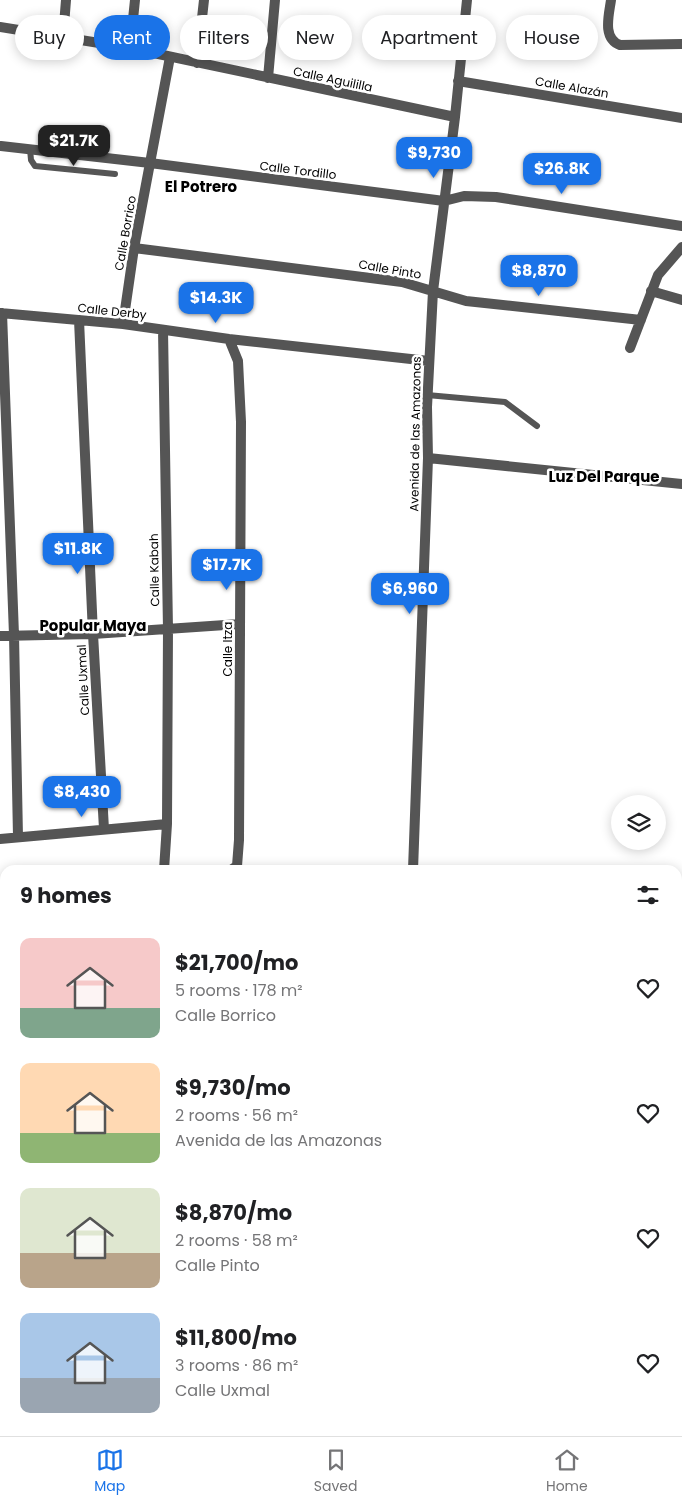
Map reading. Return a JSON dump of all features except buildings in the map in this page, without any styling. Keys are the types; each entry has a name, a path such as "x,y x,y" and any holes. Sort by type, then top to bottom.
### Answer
{"street":[{"path":"65,15 66,0"},
{"path":"133,15 135,0"},
{"path":"197,63 204,0"},
{"path":"268,78 275,0"},
{"name":"Avenida de las Amazonas","path":"413,865 428,458 429,361 433,291 455,117 467,0"},
{"path":"611,0 608,27 615,42 620,44 682,44"},
{"name":"Calle Aguililla","path":"0,28 15,30"},
{"name":"Calle Aguililla","path":"170,57 455,117"},
{"name":"Calle Borrico","path":"123,324 134,248 169,60"},
{"name":"Calle Alazán","path":"458,81 682,118"},
{"name":"Calle Tordillo","path":"1,146 444,201 464,196 496,197 682,226"},
{"path":"630,348 658,275 682,247"},
{"name":"Calle Pinto","path":"134,248 402,282 466,301 641,320"},
{"path":"651,291 682,300"},
{"path":"1,313 14,635 18,837"},
{"name":"Calle Derby","path":"1,313 123,324 229,339 429,361"},
{"name":"Calle Uxmal","path":"79,320 104,829"},
{"name":"Calle Kabah","path":"163,330 168,629 167,824 164,865"},
{"name":"Calle Itza","path":"229,339 238,361 242,422 238,865"},
{"path":"428,458 682,484"},
{"path":"0,636 93,634 240,624"},
{"path":"0,838 167,824"}],"lane":[{"path":"30,149 31,160 35,166 115,174"},
{"path":"428,395 505,402 537,426"}],"district":[{"name":"El Potrero","path":"201,186"},
{"name":"Luz Del Parque","path":"604,476"},
{"name":"Popular Maya","path":"93,625"}]}
